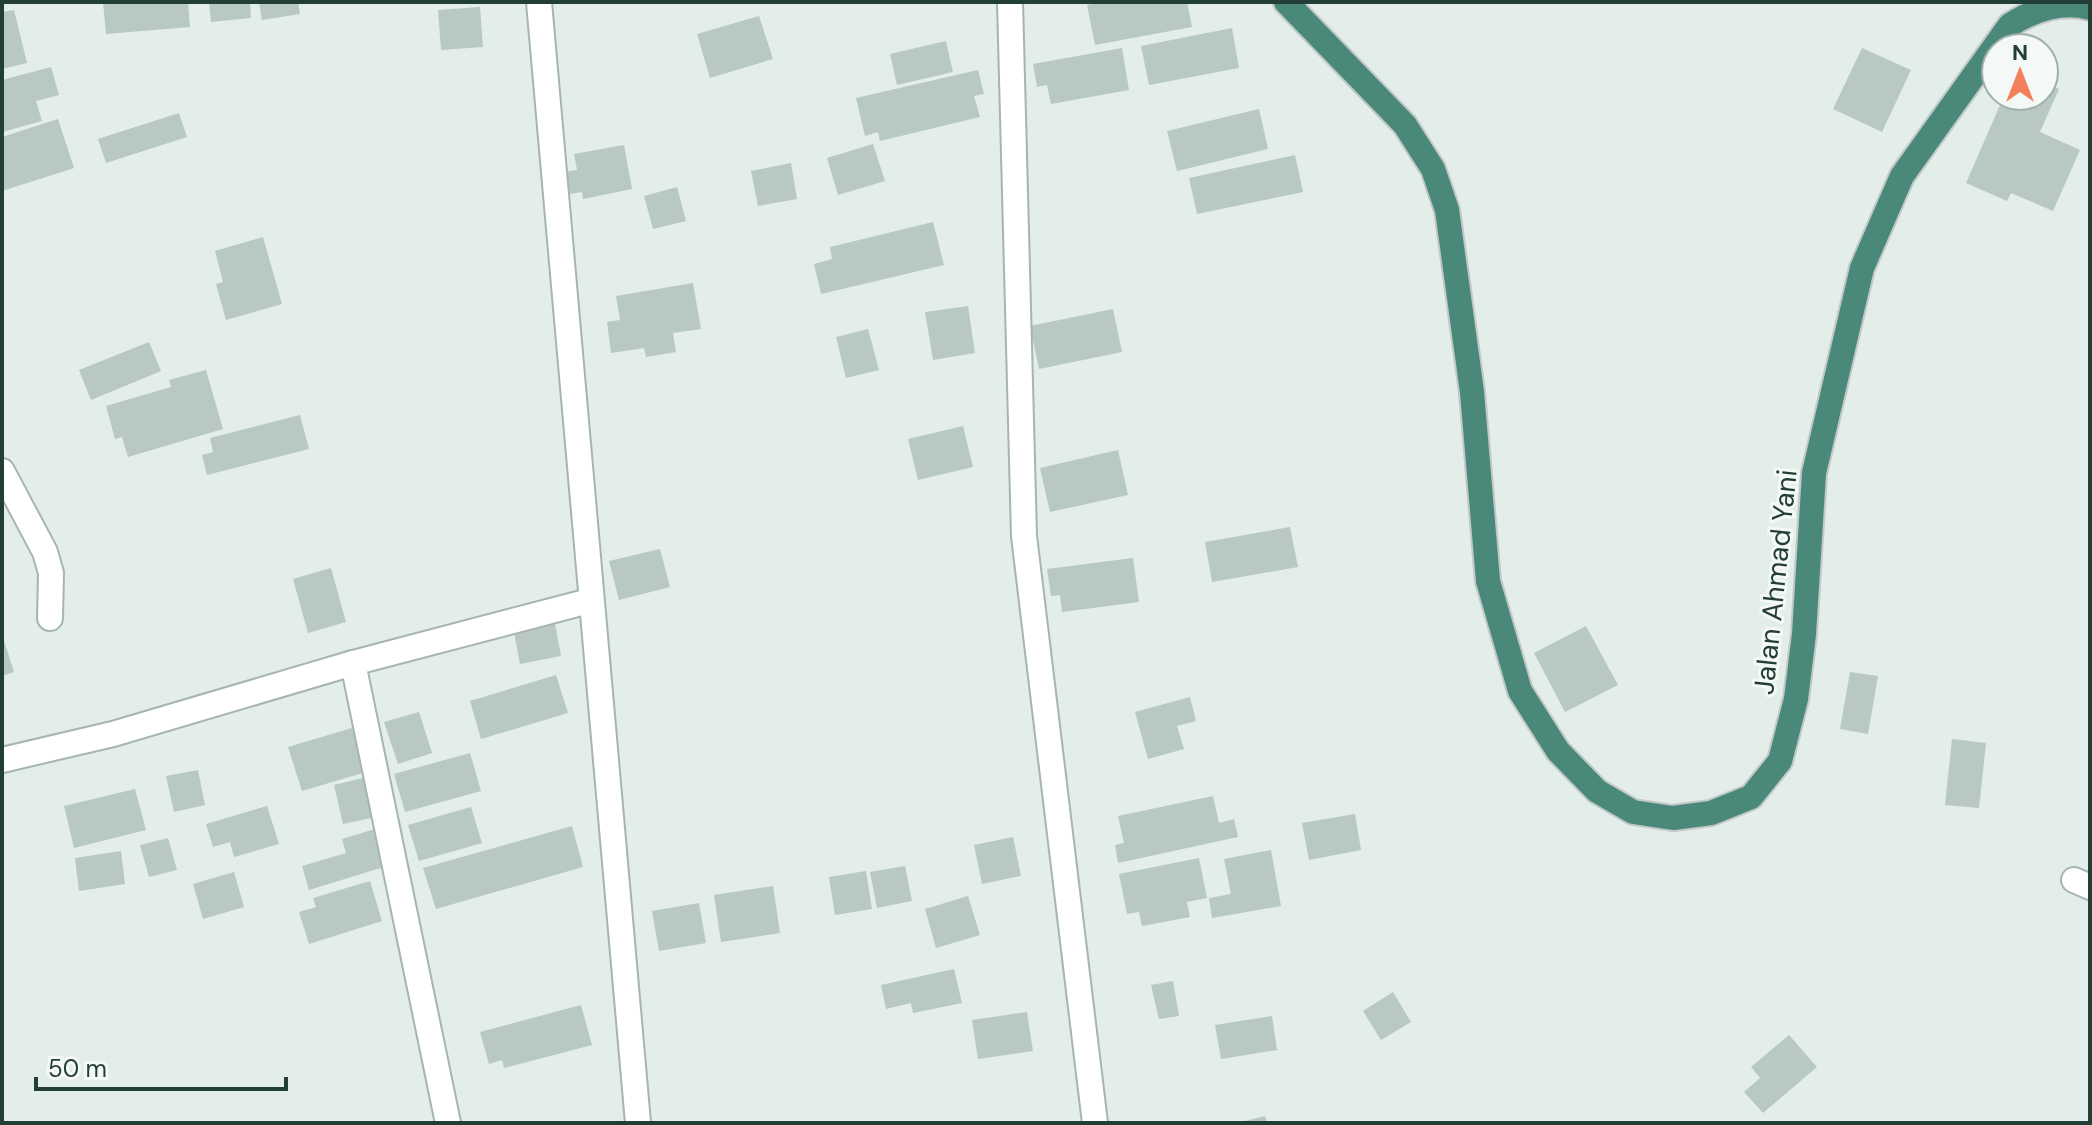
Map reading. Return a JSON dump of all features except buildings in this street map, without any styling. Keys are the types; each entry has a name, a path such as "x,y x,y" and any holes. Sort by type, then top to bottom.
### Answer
{"highway":[{"name":"Jalan Ahmad Yani","path":"1286,2 1405,125 1433,169 1447,210 1472,392 1488,581 1520,691 1558,751 1597,791 1633,812 1673,818 1711,813 1751,797 1780,761 1796,699 1804,634 1814,473 1862,268 1902,176 1991,46 2029,7 2090,8"}],"street":[{"path":"539,2 589,601 638,1123"},
{"path":"1010,2 1024,536 1095,1123"},
{"path":"2,471 45,552 51,573 50,618"},
{"path":"2,760 113,734 353,663 589,601"},
{"path":"353,663 448,1123"}]}
